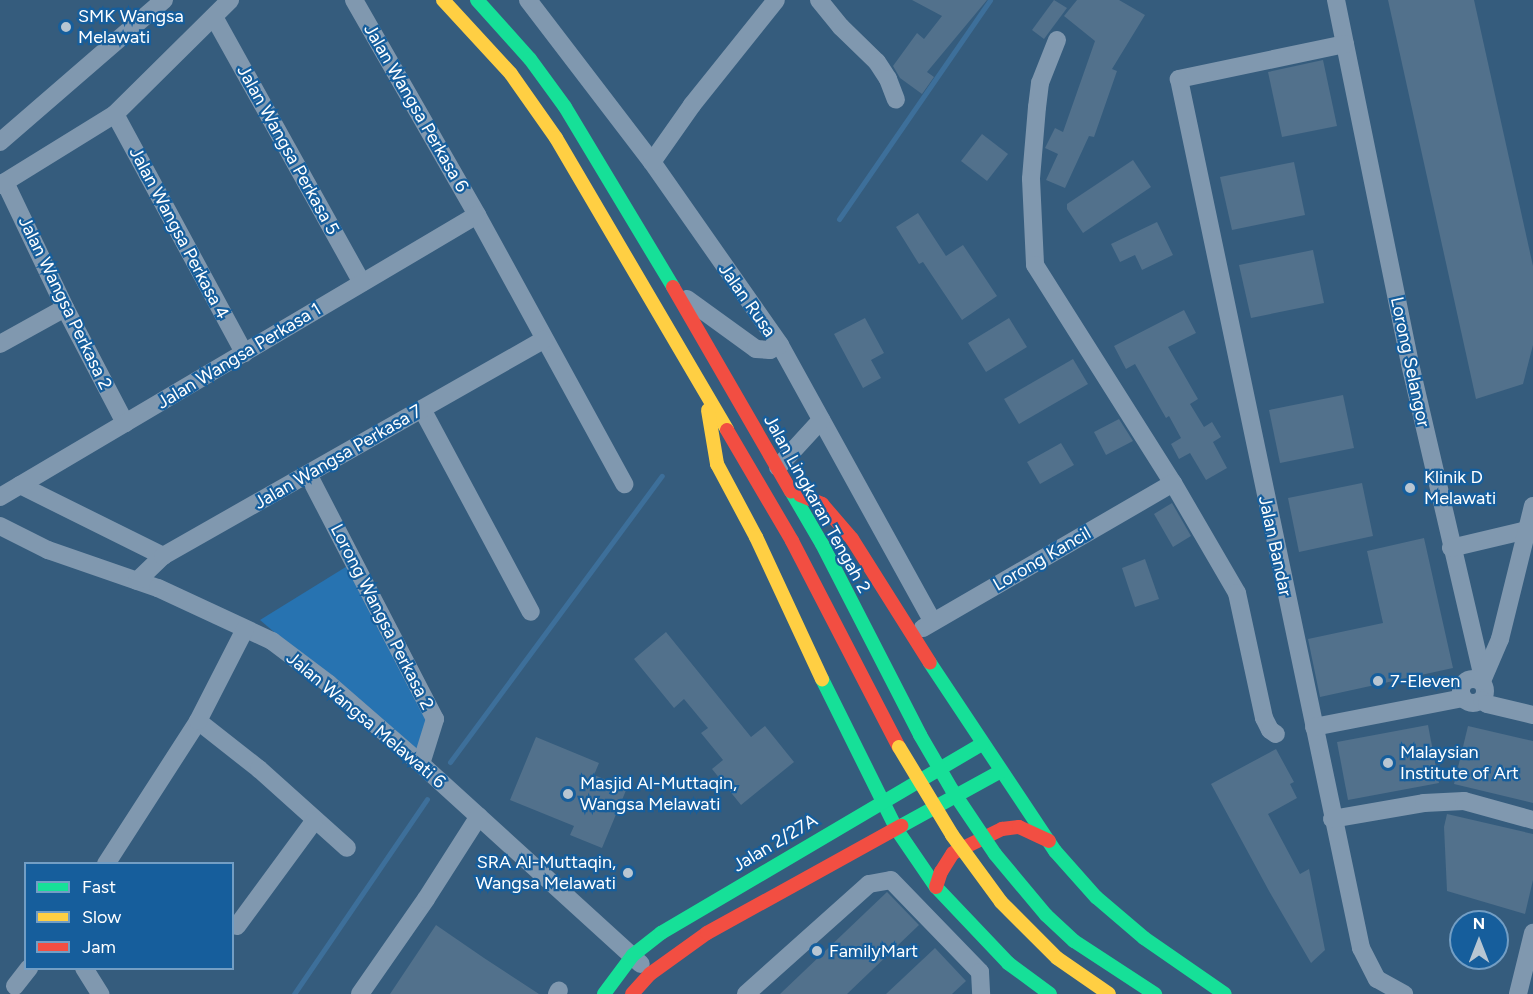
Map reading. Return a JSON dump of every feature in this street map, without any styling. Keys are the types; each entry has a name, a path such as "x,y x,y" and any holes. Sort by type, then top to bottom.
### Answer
{"main road":[{"path":"443,0 511,74 556,138 792,541 899,747 952,836 1001,902 1057,958 1109,994"},
{"name":"Jalan Lingkaran Tengah 2","path":"477,0 530,59 565,107 607,173 793,492 920,735 952,790 995,854 1046,915 1074,941 1155,994"},
{"path":"705,391 717,464 756,537 820,676 897,830 936,887 1008,963 1050,994"},
{"path":"793,492 822,504 852,539 982,744 1049,842 1096,897 1144,938 1225,994"},
{"name":"Jalan 2/27A","path":"604,994 633,956 661,933 982,744"},
{"path":"632,994 650,974 706,933 1001,771"},
{"path":"936,887 941,872 953,853 1002,829 1019,827 1032,831 1049,842"}],"street":[{"path":"0,142 164,0"},
{"path":"3,183 115,114 230,0"},
{"name":"Jalan Wangsa Perkasa 6","path":"354,0 477,215 624,484"},
{"name":"Jalan Rusa","path":"528,0 652,162 780,345 933,622"},
{"path":"652,162 692,105 776,0"},
{"path":"819,0 841,27 864,46 877,62 888,79 896,100"},
{"name":"Lorong Selangor","path":"1336,0 1410,364 1451,548 1477,690"},
{"name":"Jalan Wangsa Perkasa 5","path":"214,17 362,283"},
{"path":"1057,40 1040,83 1037,107 1031,179 1035,266 1173,483 1237,593 1264,718 1270,730 1276,734"},
{"name":"Jalan Bandar","path":"1344,44 1179,78 1332,819 1361,948 1377,979 1404,994"},
{"name":"Jalan Wangsa Perkasa 4","path":"115,114 244,353"},
{"name":"Jalan Wangsa Perkasa 2","path":"3,183 125,423"},
{"name":"Jalan Wangsa Perkasa 1","path":"0,497 477,215"},
{"path":"674,289 756,348 770,350 780,345"},
{"path":"0,344 65,308"},
{"name":"Jalan Wangsa Perkasa 7","path":"137,581 163,556 544,340"},
{"path":"422,409 531,612"},
{"path":"778,467 821,420"},
{"name":"Lorong Wangsa Perkasa 2","path":"308,474 435,719 421,764"},
{"name":"Lorong Kancil","path":"912,635 1173,483"},
{"path":"20,485 163,556"},
{"path":"1477,690 1500,639 1533,506"},
{"name":"Jalan Wangsa Melawati 6","path":"0,526 48,550 137,581 272,641 329,684 421,764 650,974"},
{"path":"1451,548 1527,530"},
{"path":"107,862 198,721 245,629"},
{"path":"1314,727 1477,690"},
{"path":"1477,690 1487,704 1533,715"},
{"path":"198,721 259,769 314,821 347,848"},
{"path":"1332,819 1424,803 1464,801 1533,820"},
{"path":"360,994 426,899 479,816"},
{"path":"237,926 314,821"},
{"path":"747,994 869,884 891,880 980,972 981,994"},
{"path":"1518,994 1533,933"},
{"path":"15,986 28,970"},
{"path":"85,970 100,994"}],"shaded area":[{"path":"349,565 430,722 418,755 260,620"}],"building":[{"path":"912,0 987,0 927,72 934,77 922,94 900,78 893,66 917,33 924,39 942,16"},
{"path":"1054,0 1067,8 1044,39 1032,30"},
{"path":"1077,0 1119,0 1145,15 1112,69 1117,71 1094,137 1089,136 1065,188 1046,180 1058,154 1045,148 1055,128 1063,132 1095,41 1064,16"},
{"path":"1388,0 1474,0 1533,266 1533,345 1523,384 1476,399"},
{"path":"1323,60 1337,126 1282,137 1268,72"},
{"path":"982,134 1008,154 987,181 961,161"},
{"path":"1133,160 1151,187 1083,233 1067,209 1067,204"},
{"path":"1294,162 1305,215 1232,230 1220,177"},
{"path":"918,213 946,256 963,245 997,296 962,320 923,262 919,264 896,227"},
{"path":"1157,222 1173,255 1142,270 1135,255 1120,262 1111,244"},
{"path":"1313,250 1324,303 1251,318 1239,265"},
{"path":"1184,310 1196,333 1168,347 1198,399 1190,404 1204,427 1212,422 1221,437 1213,442 1227,468 1206,480 1190,453 1179,459 1171,444 1181,438 1169,416 1166,418 1135,364 1126,369 1114,346"},
{"path":"865,318 884,353 871,360 881,378 863,388 834,334"},
{"path":"1009,318 1027,347 986,372 968,343"},
{"path":"1073,359 1088,384 1019,424 1004,399"},
{"path":"1343,395 1354,448 1280,463 1269,410"},
{"path":"1119,419 1133,441 1106,455 1094,432"},
{"path":"1061,443 1074,465 1040,484 1027,462"},
{"path":"1362,483 1373,536 1299,552 1288,498"},
{"path":"1172,503 1191,536 1173,547 1154,514"},
{"path":"1424,538 1453,668 1320,697 1308,639 1383,623 1367,551"},
{"path":"1145,559 1159,599 1135,607 1122,568"},
{"path":"666,632 751,737 765,726 794,762 741,805 712,769 723,760 701,733 708,728 684,699 674,708 634,659"},
{"name":"Malaysian Institute of Art","path":"1428,725 1439,783 1348,800 1337,742"},
{"path":"1468,726 1533,741 1533,803 1454,784"},
{"name":"Masjid Al-Muttaqin, Wangsa Melawati","path":"536,737 599,763 594,775 627,788 602,848 570,835 574,826 510,800"},
{"path":"1276,749 1294,782 1290,784 1297,798 1268,814 1300,874 1309,869 1325,950 1311,963 1211,784"},
{"path":"1447,814 1533,834 1533,880 1525,914 1447,891 1444,827"},
{"path":"887,892 919,925 847,994 780,994"},
{"path":"436,925 484,958 539,994 390,994"},
{"path":"935,948 966,981 952,994 886,994"}],"waterway":[{"path":"839,219 990,0"},
{"path":"450,762 662,476"},
{"path":"294,994 427,799"}],"traffic: fast":[{"path":"477,0 530,59 565,107 673,287"},
{"path":"791,491 822,544 920,735"},
{"path":"930,663 1055,851 1096,897 1144,938 1225,994"},
{"path":"822,679 897,830 936,887 1008,963 1050,994"},
{"path":"920,735 952,790 995,854 1046,915 1074,941"},
{"path":"604,994 633,955 661,933 982,744"},
{"path":"901,826 1001,771"},
{"path":"1074,941 1155,994"}],"traffic: slow":[{"path":"443,0 511,74 556,138 727,430"},
{"path":"708,410 717,464 756,537 822,679"},
{"path":"899,747 952,835 1001,902 1057,958 1109,994"}],"traffic: jam":[{"path":"673,287 791,491"},
{"path":"727,430 792,541 899,747"},
{"path":"800,495 822,504 852,539 930,663"},
{"path":"632,994 650,974 707,933 901,826"},
{"path":"936,887 941,872 953,853 1002,829 1019,827 1049,841"}],"place":[{"name":"SMK Wangsa Melawati","path":"66,27"},
{"name":"Klinik D Melawati","path":"1410,488"},
{"name":"7-Eleven","path":"1378,681"},
{"name":"Malaysian Institute of Art","path":"1388,763"},
{"name":"Masjid Al-Muttaqin, Wangsa Melawati","path":"568,794"},
{"name":"SRA Al-Muttaqin, Wangsa Melawati","path":"628,873"},
{"name":"FamilyMart","path":"817,951"}]}
